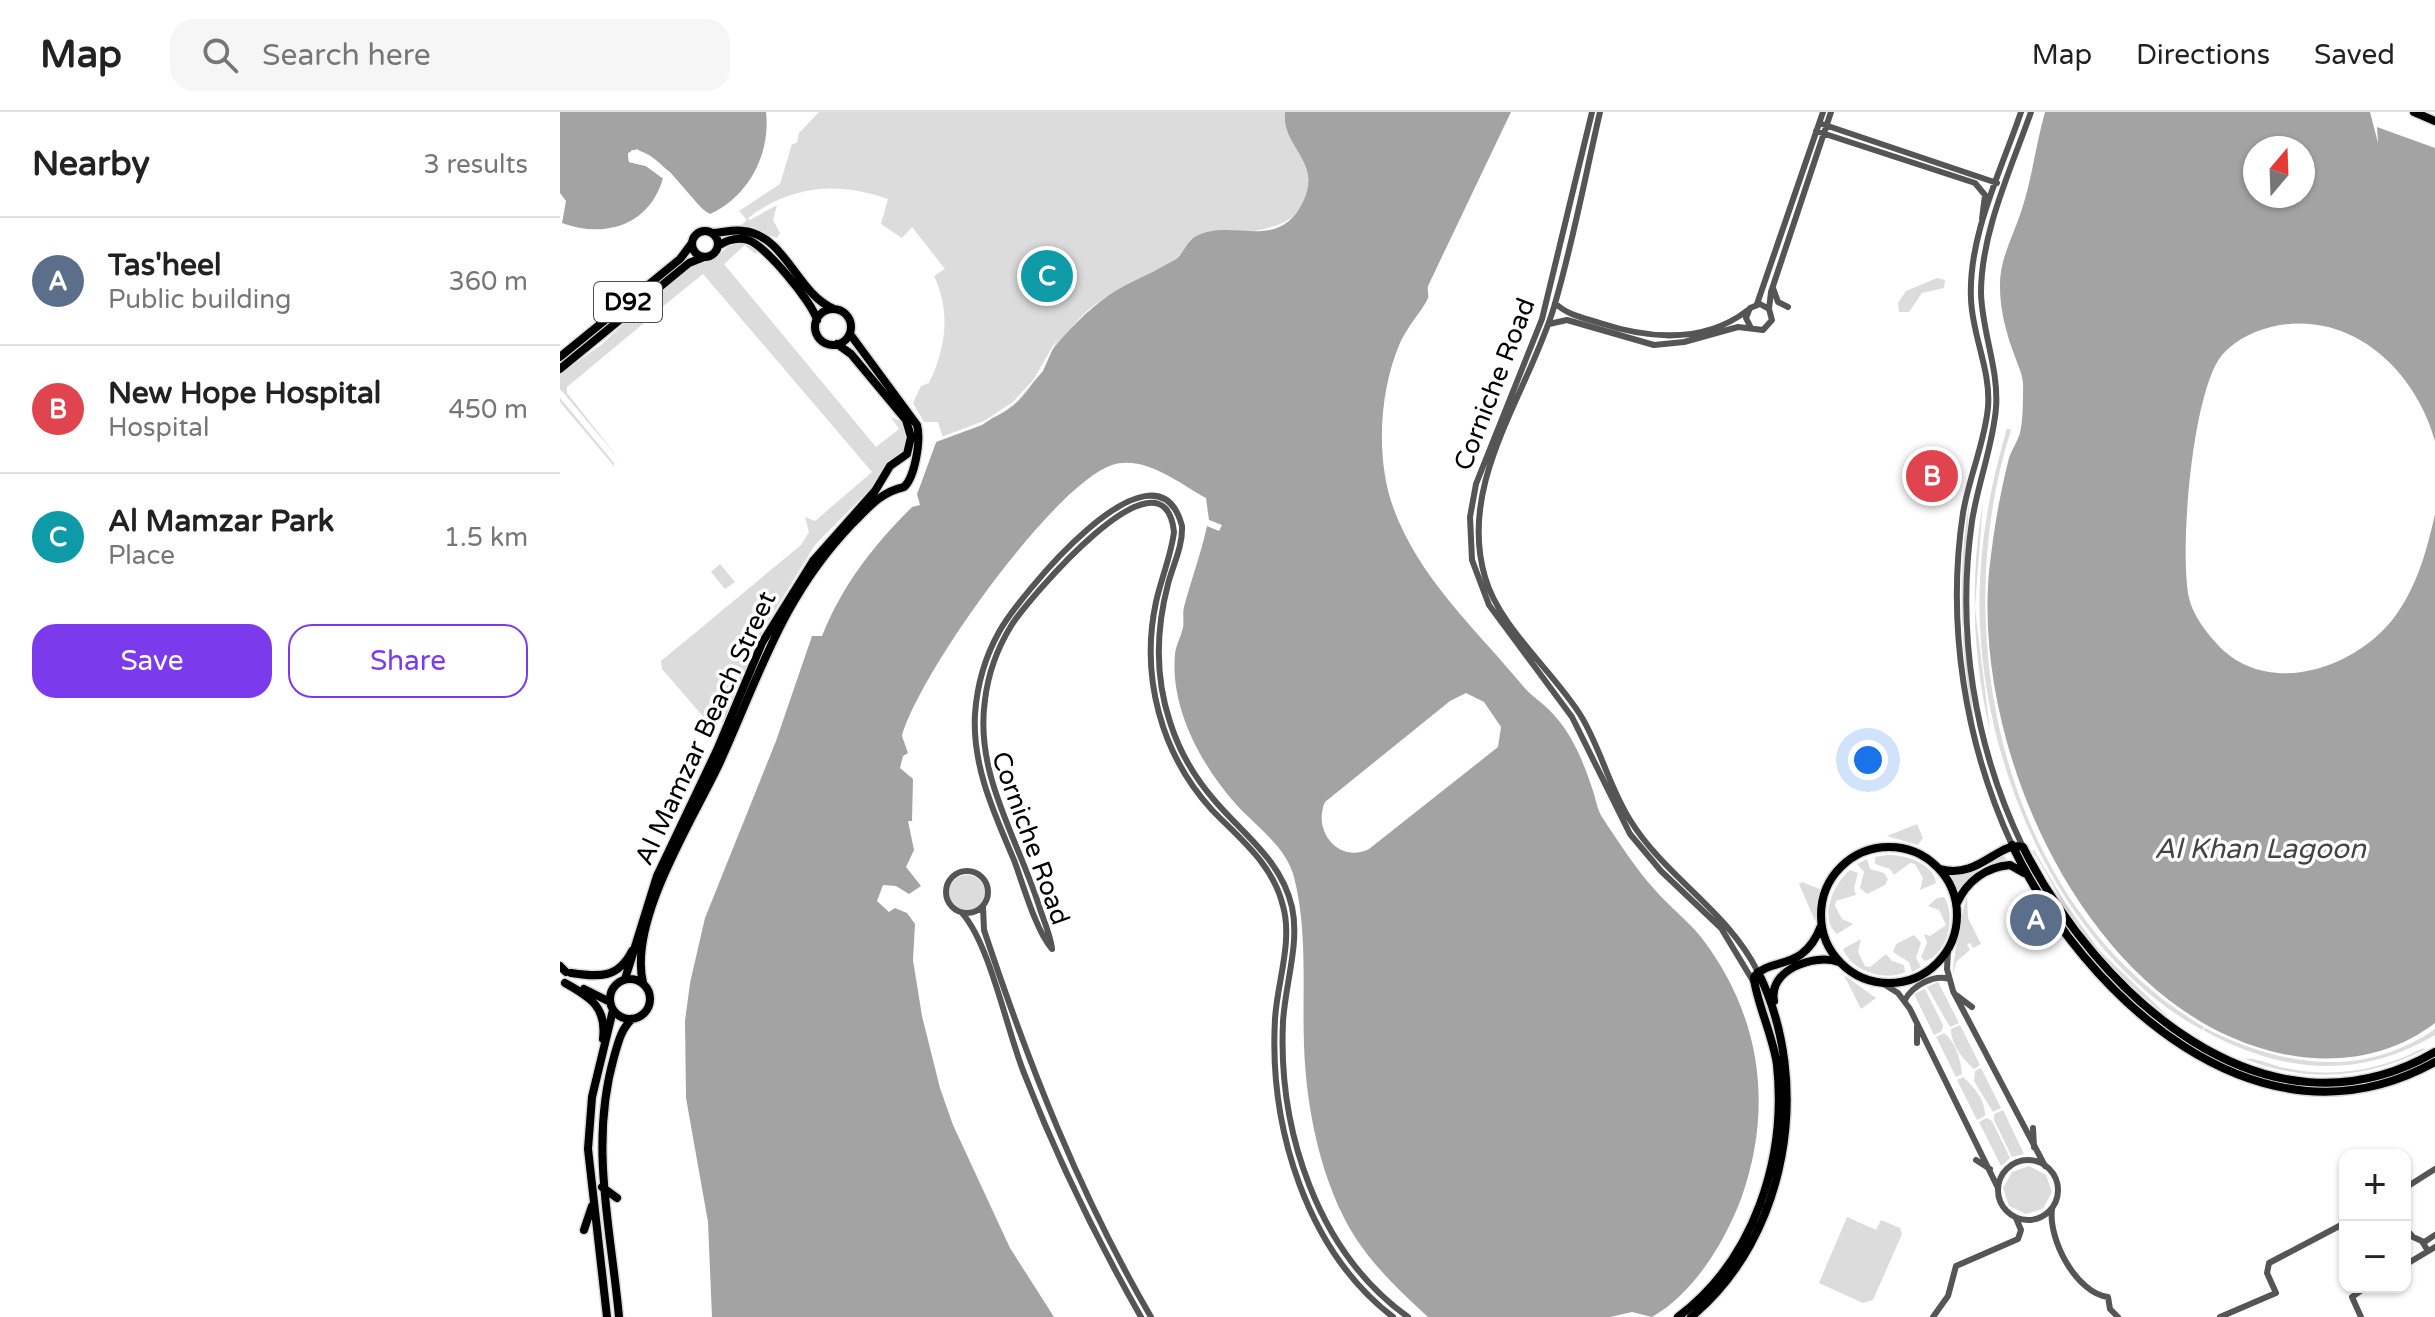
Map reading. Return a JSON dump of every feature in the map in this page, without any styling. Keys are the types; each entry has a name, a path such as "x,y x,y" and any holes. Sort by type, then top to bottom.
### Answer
{"main road":[{"path":"2414,112 2435,121"},
{"path":"712,233 701,232 692,243 695,252 704,257 713,255 718,246 742,239 768,249 812,307 819,337 851,354 906,420 911,443 886,475 894,487 907,485 919,441 915,419 850,334 847,316 815,298 768,249 748,231 712,233"},
{"path":"712,233 718,246"},
{"name":"D92","path":"560,357 680,259 692,243"},
{"name":"D92","path":"560,369 689,263 704,257"},
{"path":"817,320 822,313 834,309"},
{"path":"837,344 850,334"},
{"path":"899,462 911,471"},
{"name":"Al Mamzar Beach Street","path":"625,979 669,848 717,750 762,643 813,561 886,475"},
{"name":"Al Mamzar Beach Street","path":"643,983 642,951 660,886 719,764 773,635 833,546 879,497 894,487"},
{"path":"2012,845 2032,883 2084,959 2128,1005 2182,1046 2253,1079 2292,1089 2343,1090 2390,1082 2435,1062"},
{"path":"1994,858 2012,845 2023,847 2075,934 2138,1002 2212,1052 2285,1078"},
{"path":"1878,848 1899,848 1918,853 1940,869 1957,903 1957,928 1948,950 1935,967 1920,976 1882,983 1859,977 1839,962 1828,946 1821,926 1821,907 1828,885 1842,865 1859,854 1878,848"},
{"path":"1940,869 1964,871 2009,854 2009,859 2000,866 1975,878 1957,903"},
{"path":"2000,866 2016,866 2032,883"},
{"path":"1753,981 1758,972 1802,954 1821,926"},
{"path":"564,970 600,976 613,973 625,964 636,944"},
{"path":"1774,968 1769,975 1779,977 1815,959 1839,962"},
{"path":"564,970 616,984 625,979 643,983 649,991 649,1005 645,1013 632,1019 618,1043 604,1099 600,1149 602,1187 619,1317"},
{"name":"Corniche Road","path":"1691,1317 1719,1291 1742,1260 1773,1194 1783,1144 1786,1082 1758,972"},
{"path":"1771,1015 1772,992 1779,977"},
{"name":"Corniche Road","path":"1678,1317 1705,1294 1729,1266 1753,1223 1765,1191 1774,1142 1778,1080 1771,1015 1753,981"},
{"path":"562,982 601,995 632,1019"},
{"path":"562,982 593,1000 602,1012 605,1026 601,1058"},
{"path":"607,1317 592,1205 589,1123 616,984"},
{"path":"2253,1079 2258,1076 2317,1082 2363,1079 2396,1070 2435,1052"},
{"path":"602,1187 617,1198"},
{"path":"584,1230 592,1205"}],"street":[{"name":"Corniche Road","path":"1592,112 1542,319 1488,460 1470,517 1474,568 1493,612 1584,722 1635,828 1665,864 1722,917 1758,972"},
{"name":"Corniche Road","path":"1488,460 1549,324 1600,112"},
{"path":"1823,112 1823,124"},
{"path":"1555,303 1572,314 1657,338 1719,326 1748,310 1757,304 1823,124 1832,112 1845,132"},
{"path":"2021,112 1983,223 1970,288 1973,321 1988,385 1992,429 1970,538 1968,642 1985,747 2023,847"},
{"path":"2012,845 1977,747 1959,640 1961,529 1996,387 1982,309 1983,268 1989,238 2031,112"},
{"path":"1823,124 1997,183"},
{"path":"2007,128 2012,139"},
{"path":"1820,132 1975,183 1985,195 1983,223"},
{"path":"1549,324 1567,320 1654,345 1684,342 1750,326 1760,330 1768,327 1772,318 1769,309 1773,288 1818,148 1820,132"},
{"path":"1818,148 1838,138"},
{"path":"1979,176 1991,174 2003,165"},
{"path":"1773,288 1778,302 1788,307"},
{"path":"1757,304 1769,309"},
{"path":"1748,310 1750,326"},
{"path":"1984,426 1992,429"},
{"name":"Corniche Road","path":"1156,628 1182,526 1169,504 1145,495 1121,504 1067,549 1021,598 998,633 979,688 976,746 986,791 1052,949 1031,881 994,788 984,746 984,704 998,650 1027,603 1072,554 1126,510 1145,503 1164,510 1174,532 1156,628 1158,690 1167,737 1189,780 1254,852 1279,893 1286,933 1277,1003 1275,1058 1290,1151 1308,1203 1336,1256 1359,1287 1393,1317"},
{"name":"Corniche Road","path":"1545,673 1579,728 1630,834 1661,871 1721,928 1753,981"},
{"name":"Corniche Road","path":"1158,690 1174,734 1196,776 1266,855 1291,902 1294,936 1283,1017 1283,1057 1290,1117 1308,1180 1326,1222 1350,1262 1374,1289 1408,1317"},
{"path":"1141,1317 1060,1161 1018,1058 976,932 962,913 952,907 946,896 947,884 959,872 973,872 986,883 988,896 983,907 984,930 1045,1104 1093,1211 1151,1317"},
{"path":"1023,884 1028,886 1031,881"},
{"path":"962,913 983,907"},
{"path":"1948,950 1949,979 1955,995 2034,1150 2057,1186 2052,1207 2053,1231 2078,1280 2093,1293 2108,1297 2110,1309 2118,1317"},
{"path":"1905,1000 1911,991 1935,978 1949,979"},
{"path":"1882,983 1905,1000 1992,1170 2003,1207 2016,1218 2021,1230 2018,1239 1956,1266 1948,1296 1933,1317"},
{"path":"1955,995 1972,1007"},
{"path":"1917,1022 1917,1043"},
{"path":"2033,1128 2034,1150"},
{"path":"1976,1160 1992,1170"},
{"path":"1998,1188 2004,1172 2015,1164 2032,1161 2045,1166"},
{"path":"2411,1184 2435,1169"},
{"path":"2016,1218 2036,1219 2052,1207"},
{"path":"2220,1317 2276,1293 2267,1273 2269,1263 2339,1226"},
{"path":"2411,1233 2424,1242"},
{"path":"2432,1249 2423,1248 2424,1242 2435,1235"},
{"path":"2411,1261 2432,1249"},
{"path":"2355,1293 2361,1317"}],"shaded area":[{"path":"819,112 1285,112 1286,127 1303,156 1309,188 1303,206 1291,218 1273,226 1191,239 1184,250 1164,267 1088,310 1067,333 1034,383 1015,403 986,420 943,438 938,422 924,422 913,403 921,386 929,383 943,343 943,303 934,276 945,269 912,227 902,238 881,224 888,199 851,190 815,189 781,199 748,218 750,220 777,205 773,220 780,233 777,238 740,226 747,220 739,211 780,184 792,144 797,143 799,133"},
{"path":"737,243 749,245 758,252 755,254 745,245 724,264 876,447 899,429 891,417 902,422 907,434 904,451 886,464 871,488 815,545 766,625 724,721 715,725 707,721 662,669 661,661 801,545 809,532 805,517 815,521 872,472 703,274 661,308 661,314 655,316 646,304 694,265 716,258 729,245"},
{"path":"1937,278 1945,280 1944,288 1922,293 1909,312 1899,312 1898,303 1906,291"},
{"path":"643,306 653,317 651,322 644,323 567,387 567,393 620,460 560,389 560,374 601,345"},
{"path":"560,398 614,463 614,466 560,402"},
{"path":"2007,428 2011,430 1992,510 1985,594 1991,679 2008,762 2038,841 2081,913 2136,976 2204,1027 2202,1030 2153,997 2110,956 2073,909 2042,856 2017,801 1998,743 1986,684 1980,626 1980,576 1985,526"},
{"path":"1983,501 1975,608 1979,530"},
{"path":"1969,503 1963,628 1976,736 1962,620 1962,562"},
{"path":"720,564 735,582 725,589 711,572"},
{"path":"1975,608 1990,731 1979,674"},
{"path":"1917,824 1923,838 1918,845 1887,836"},
{"path":"2034,850 2064,901 2099,950 2171,1019 2128,982 2090,941 2067,910"},
{"path":"2003,855 2007,859 1972,876 1958,892 1950,875 1968,874"},
{"path":"1875,857 1910,858 1924,865 1936,883 1920,890 1923,878 1915,864 1910,863 1894,875 1890,869 1875,864"},
{"path":"1867,859 1870,869 1884,873 1888,879 1885,885 1867,894 1860,888 1864,872 1857,864"},
{"path":"1850,870 1858,873 1854,888 1856,895 1836,901 1835,906 1842,919 1853,924 1837,934 1829,919 1830,901"},
{"path":"967,875 979,881 985,893 979,905 967,911 955,905 949,893 955,881"},
{"path":"1802,882 1820,889 1815,921 1799,884"},
{"path":"1967,895 1968,918 1981,944 1973,948 1970,943 1967,944 1970,950 1956,962 1953,975 1958,936"},
{"path":"1944,897 1950,914 1948,934 1939,951 1925,961 1921,957 1927,943 1924,934 1930,936 1946,925 1939,910 1928,906 1937,898"},
{"path":"1914,935 1921,943 1916,958 1921,967 1912,972 1909,962 1893,952 1896,944"},
{"path":"1861,939 1858,952 1865,966 1870,967 1886,954 1892,961 1904,965 1905,972 1879,975 1853,963 1843,949"},
{"path":"1844,975 1876,998 1861,1009"},
{"path":"1938,982 1959,1023 1950,1027 1927,987"},
{"path":"1925,989 1943,1025 1942,1031 1934,1035 1914,994"},
{"path":"1960,1025 1980,1065 1974,1069 1953,1041 1951,1029"},
{"path":"2205,1028 2263,1051 2321,1062 2379,1056 2435,1029 2435,1035 2377,1060 2319,1066 2290,1063 2261,1055 2203,1030"},
{"path":"1944,1033 1955,1046 1959,1058 1962,1074 1956,1077 1936,1037"},
{"path":"2423,1048 2402,1060 2380,1067 2336,1074 2291,1072 2245,1059 2303,1071 2338,1072 2373,1067"},
{"path":"1981,1068 2001,1108 1993,1112 1974,1081 1975,1071"},
{"path":"1963,1077 1975,1089 1983,1104 1985,1116 1977,1120 1957,1080"},
{"path":"2003,1110 2024,1154 2012,1157 1994,1120 1994,1114"},
{"path":"1987,1118 1992,1121 2010,1158 2001,1166 1979,1122"},
{"path":"2029,1166 2046,1175 2052,1192 2043,1209 2026,1214 2009,1206 2003,1188 2012,1172"},
{"path":"1847,1217 1876,1230 1881,1220 1900,1228 1902,1234 1873,1300 1863,1303 1819,1283"}],"water":[{"path":"560,112 766,112 767,128 760,158 746,185 724,206 710,214 664,167 643,152 632,150 628,155 629,162 646,166 663,178 648,207 624,224 609,228 578,228 562,223 566,201 560,193"},
{"path":"1285,112 1511,112 1428,286 1428,298 1403,337 1393,361 1382,421 1386,482 1402,528 1431,577 1530,694 1561,724 1583,762 1602,817 1648,882 1701,937 1737,998 1749,1030 1759,1096 1751,1165 1734,1216 1694,1281 1652,1317 1632,1312 1610,1317 1428,1317 1371,1259 1355,1237 1333,1193 1312,1119 1305,1069 1303,940 1294,877 1277,846 1234,802 1210,770 1190,733 1177,694 1175,654 1183,628 1184,607 1207,526 1219,531 1222,525 1209,520 1206,498 1150,467 1125,463 1112,465 1086,480 1056,507 991,585 960,629 913,707 902,736 908,753 903,756 900,768 913,779 912,821 908,821 914,850 906,867 921,886 909,894 896,886 883,885 877,901 889,912 895,908 907,913 915,924 913,960 922,1016 953,1125 1010,1248 1054,1317 712,1317 708,1222 686,1098 685,1021 690,983 705,918 776,741 812,636 822,636 839,599 872,551 912,507 920,505 917,494 936,442 1007,410 1030,388 1052,350 1085,314 1117,290 1176,259 1195,237 1223,230 1267,230 1293,218 1308,188 1308,176 1285,124","holes":["1466,693 1484,702 1501,727 1498,747 1369,849 1348,852 1331,842 1322,824 1325,802 1450,701"]},
{"name":"Al Khan Lagoon","path":"2045,112 2370,112 2378,143 2377,127 2435,148 2435,441 2413,392 2397,371 2357,338 2333,328 2307,324 2280,325 2248,335 2222,355 2203,402 2190,473 2186,546 2186,576 2193,611 2217,644 2237,661 2261,670 2285,673 2311,670 2359,650 2396,615 2415,580 2435,514 2435,1023 2412,1038 2363,1055 2310,1058 2258,1048 2233,1038 2176,1005 2125,960 2081,905 2045,842 2017,775 1998,706 1989,637 1989,572 1994,530 2009,458 2020,433 2023,411 2023,380 2004,321 2000,277 2025,197"}],"pier":[{"path":"637,149 670,172 710,218 700,213 669,175 638,153 632,153 631,160 650,166 666,181 646,166 629,162 628,153"},
{"path":"1058,337 1043,371 1016,402 982,425 936,442 917,494 933,440 984,421 1013,402 1034,379"}],"place":[{"name":"Al Mamzar Park","path":"1047,276"},
{"name":"New Hope Hospital","path":"1932,476"},
{"name":"Tas'heel","path":"2036,920"}]}
